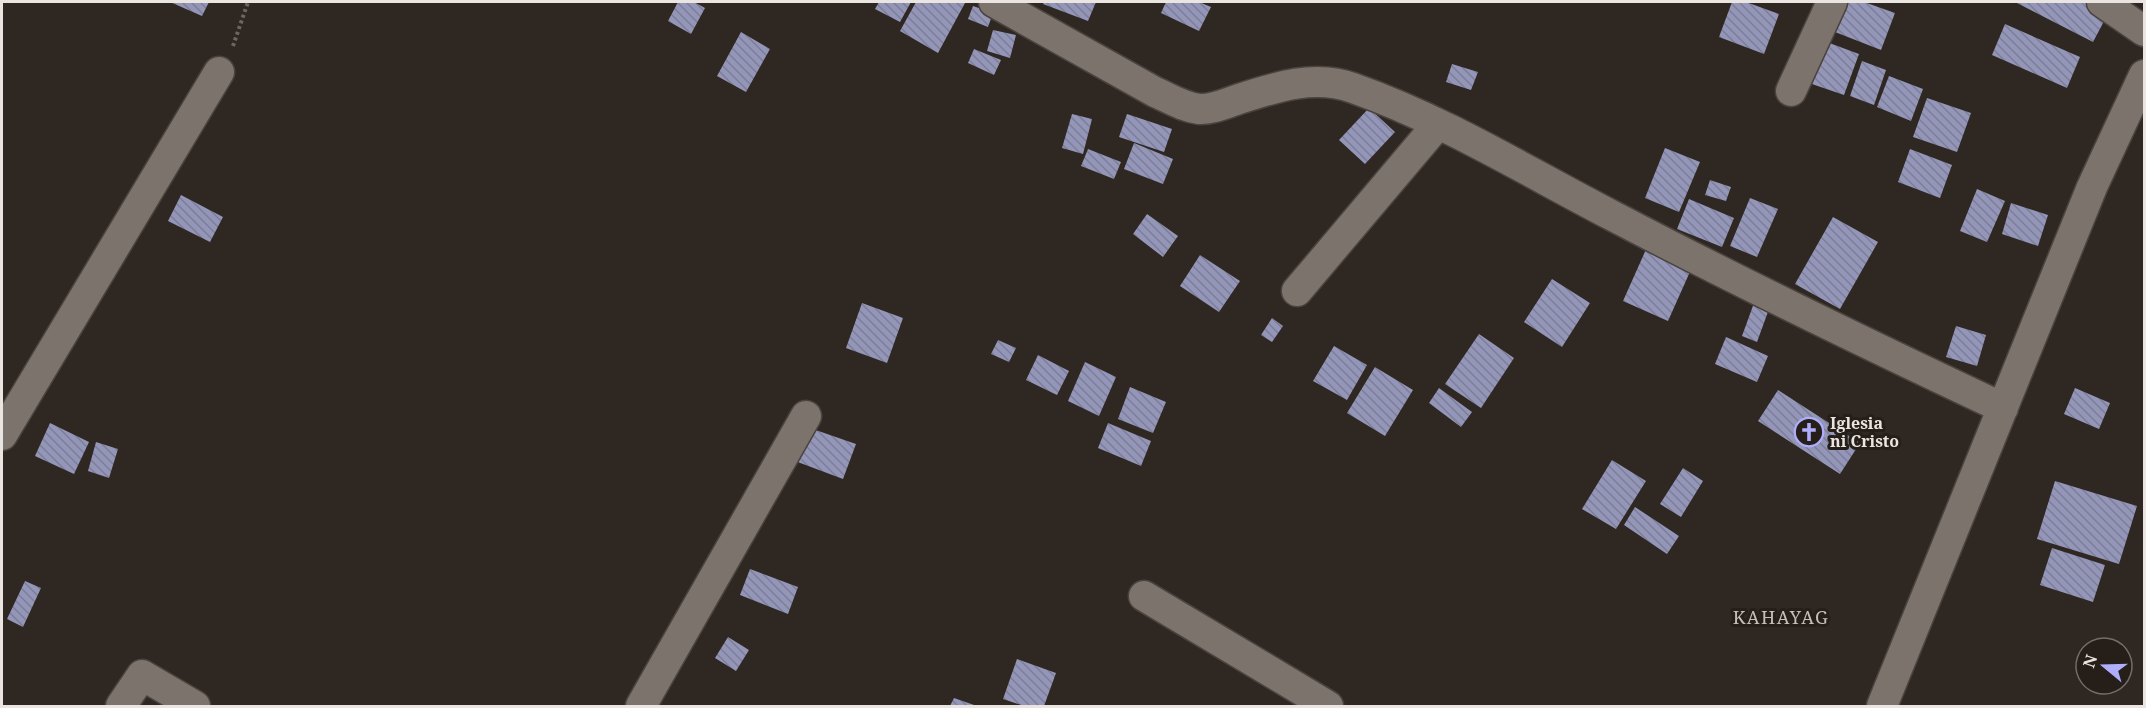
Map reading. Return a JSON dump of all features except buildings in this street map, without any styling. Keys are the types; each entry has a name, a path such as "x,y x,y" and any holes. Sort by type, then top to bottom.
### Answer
{"street":[{"path":"994,2 1155,92 1200,109 1221,105 1276,87 1302,82 1326,82 1350,86 1438,124 1718,271 2003,408"},
{"path":"1791,91 1832,2"},
{"path":"2102,2 2145,31"},
{"path":"2,435 219,72"},
{"path":"1882,706 2092,187 2145,75"},
{"path":"1297,291 1438,124"},
{"path":"641,706 806,416"},
{"path":"1144,596 1328,706"},
{"path":"121,706 142,675 195,706"}],"path":[{"path":"219,72 232,49 248,2"}],"place":[{"name":"Iglesia ni Cristo","path":"1809,432"}],"district":[{"name":"KAHAYAG","path":"1781,618"}]}
